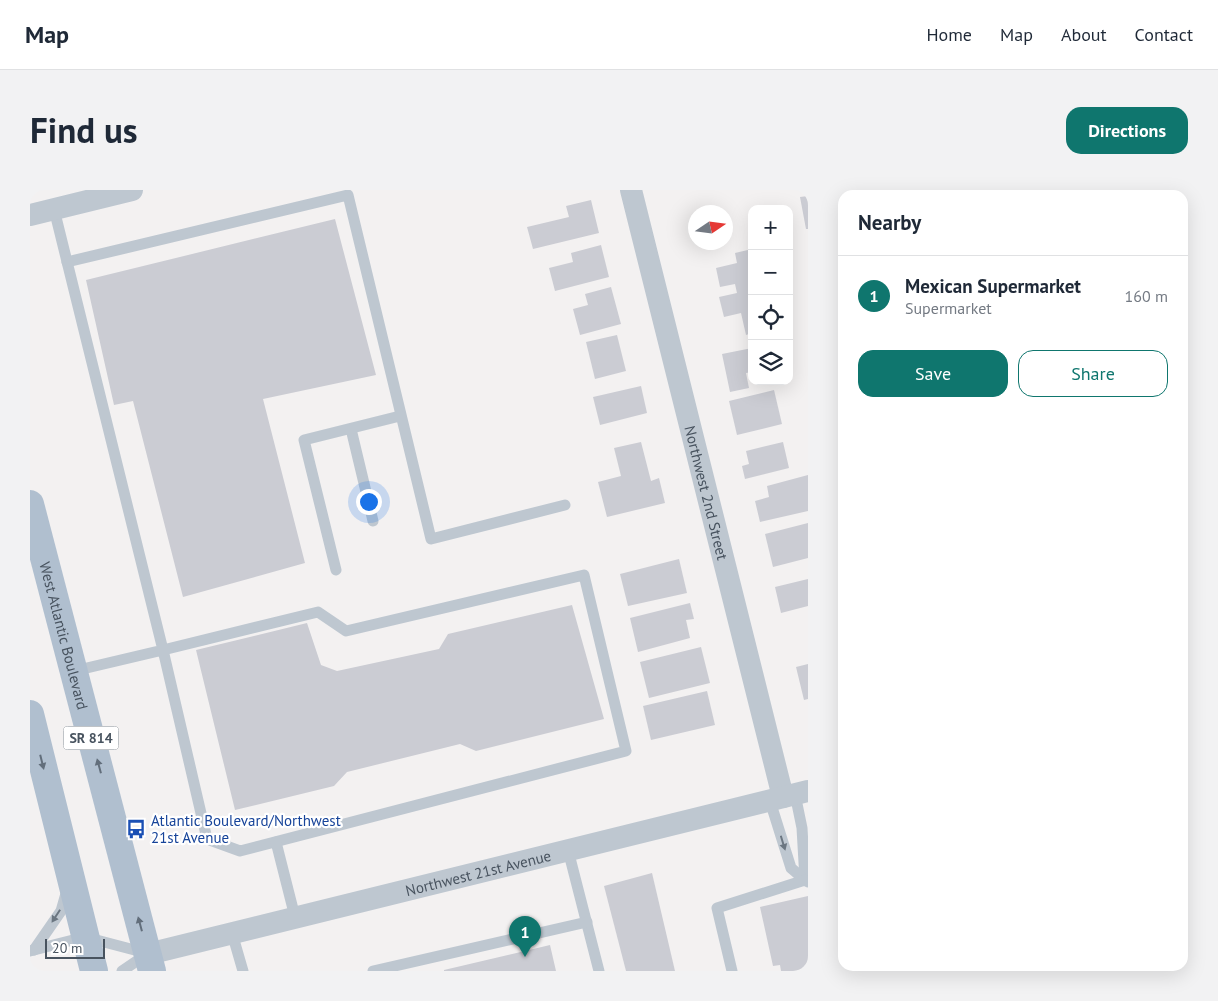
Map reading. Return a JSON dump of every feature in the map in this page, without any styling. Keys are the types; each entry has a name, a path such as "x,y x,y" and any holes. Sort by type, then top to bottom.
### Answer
{"main road":[{"name":"West Atlantic Boulevard","path":"30,504 150,962"},
{"path":"30,714 94,971"}],"street":[{"path":"30,215 54,209 96,194 132,190"},
{"name":"Northwest 2nd Street","path":"631,190 789,796"},
{"name":"Northwest 21st Avenue","path":"150,962 232,933 789,796"}],"lane":[{"path":"67,262 347,192 431,539 565,505"},
{"path":"54,209 163,650 207,839 240,851 626,751 584,575 346,631 318,612 163,650 74,671"},
{"path":"336,570 304,440 400,416"},
{"path":"350,429 373,521"},
{"path":"789,796 791,868 806,881"},
{"path":"789,796 802,828 806,881"},
{"path":"276,842 296,917"},
{"path":"568,850 599,971"},
{"path":"32,950 61,910 71,879"},
{"path":"732,971 717,908 806,881"},
{"path":"373,971 417,967 587,922"},
{"path":"232,933 243,971"},
{"path":"32,950 85,937 150,962"},
{"path":"122,971 150,962"}],"building":[{"path":"808,196 808,229 806,229 800,197"},
{"path":"591,200 599,233 533,249 527,227 569,217 566,206"},
{"path":"335,219 376,375 263,399 305,563 183,597 133,401 114,405 86,280"},
{"path":"601,245 609,277 555,291 549,268 573,262 571,253"},
{"path":"748,250 748,334 746,335 741,313 724,317 719,297 737,293 735,284 720,287 716,268 737,263 735,253"},
{"path":"611,287 621,324 580,335 573,309 588,305 585,294"},
{"path":"617,335 626,371 595,379 586,342"},
{"path":"748,349 748,373 746,373 749,388 730,392 722,354"},
{"path":"641,386 647,413 600,425 593,397"},
{"path":"774,390 782,424 737,435 729,401"},
{"path":"641,442 651,481 659,478 665,503 607,517 598,482 621,476 614,448"},
{"path":"783,442 789,468 745,479 742,466 749,464 746,451"},
{"path":"808,475 808,511 760,522 755,501 769,497 767,486"},
{"path":"808,523 808,558 773,567 765,534"},
{"path":"679,559 687,593 628,606 620,574"},
{"path":"808,579 808,606 781,613 775,587"},
{"path":"690,603 694,619 686,620 690,638 638,652 630,618"},
{"path":"572,605 604,719 476,751 460,744 347,772 334,786 235,810 196,650 307,623 321,665 337,671 439,649 448,634"},
{"path":"701,647 710,683 649,698 640,662"},
{"path":"808,664 808,699 804,700 796,667"},
{"path":"707,691 715,725 651,740 643,706"},
{"path":"652,873 675,971 626,971 604,886"},
{"path":"808,896 808,971 781,971 780,965 773,966 760,907"},
{"path":"550,945 556,971 444,971 444,970"}],"place":[{"name":"Atlantic Boulevard/Northwest 21st Avenue","path":"136,829"},
{"name":"Mexican Supermarket","path":"525,957"}]}
